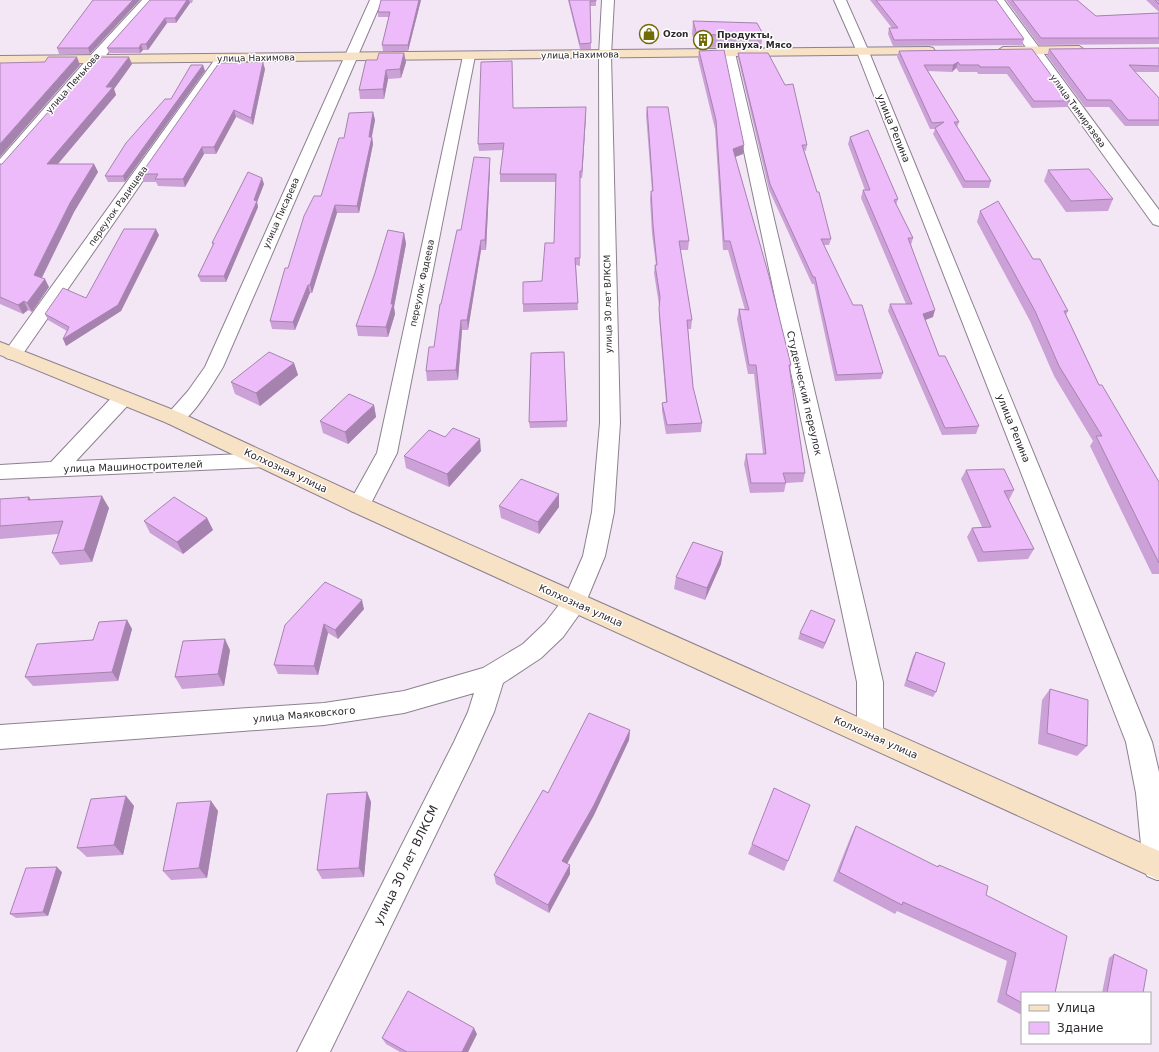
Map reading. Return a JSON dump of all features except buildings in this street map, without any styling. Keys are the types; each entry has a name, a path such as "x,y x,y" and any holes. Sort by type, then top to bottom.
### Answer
{"street":[{"name":"улица Пенькова","path":"0,168 94,59 148,0"},
{"name":"улица Писарева","path":"174,418 194,396 214,368 349,57 376,0"},
{"name":"улица 30 лет ВЛКСМ","path":"575,602 594,556 603,512 610,423 605,55 608,0"},
{"name":"улица Репина","path":"840,0 864,52 1139,742 1150,793 1158,866"},
{"name":"улица Тимирязева","path":"998,0 1159,221"},
{"path":"988,51 1089,50"},
{"name":"улица Нахимова","path":"0,60 941,51"},
{"name":"Студенческий переулок","path":"729,53 870,682 870,734"},
{"name":"переулок Фадеева","path":"359,504 376,476 387,453 469,56"},
{"name":"переулок Радищева","path":"7,351 222,58"},
{"name":"Колхозная улица","path":"7,351 174,418 359,504 870,734 1158,866"},
{"path":"58,470 123,398"},
{"name":"улица Машиностроителей","path":"0,472 265,460"},
{"name":"улица Маяковского","path":"0,737 324,714 404,702 461,687 492,676 532,651 554,630 575,602"},
{"name":"улица 30 лет ВЛКСМ","path":"313,1052 469,738 481,712 492,676"}],"place":[{"name":"Ozon","path":"649,34"},
{"name":"Продукты, пивнуха, Мясо","path":"703,40"}]}
